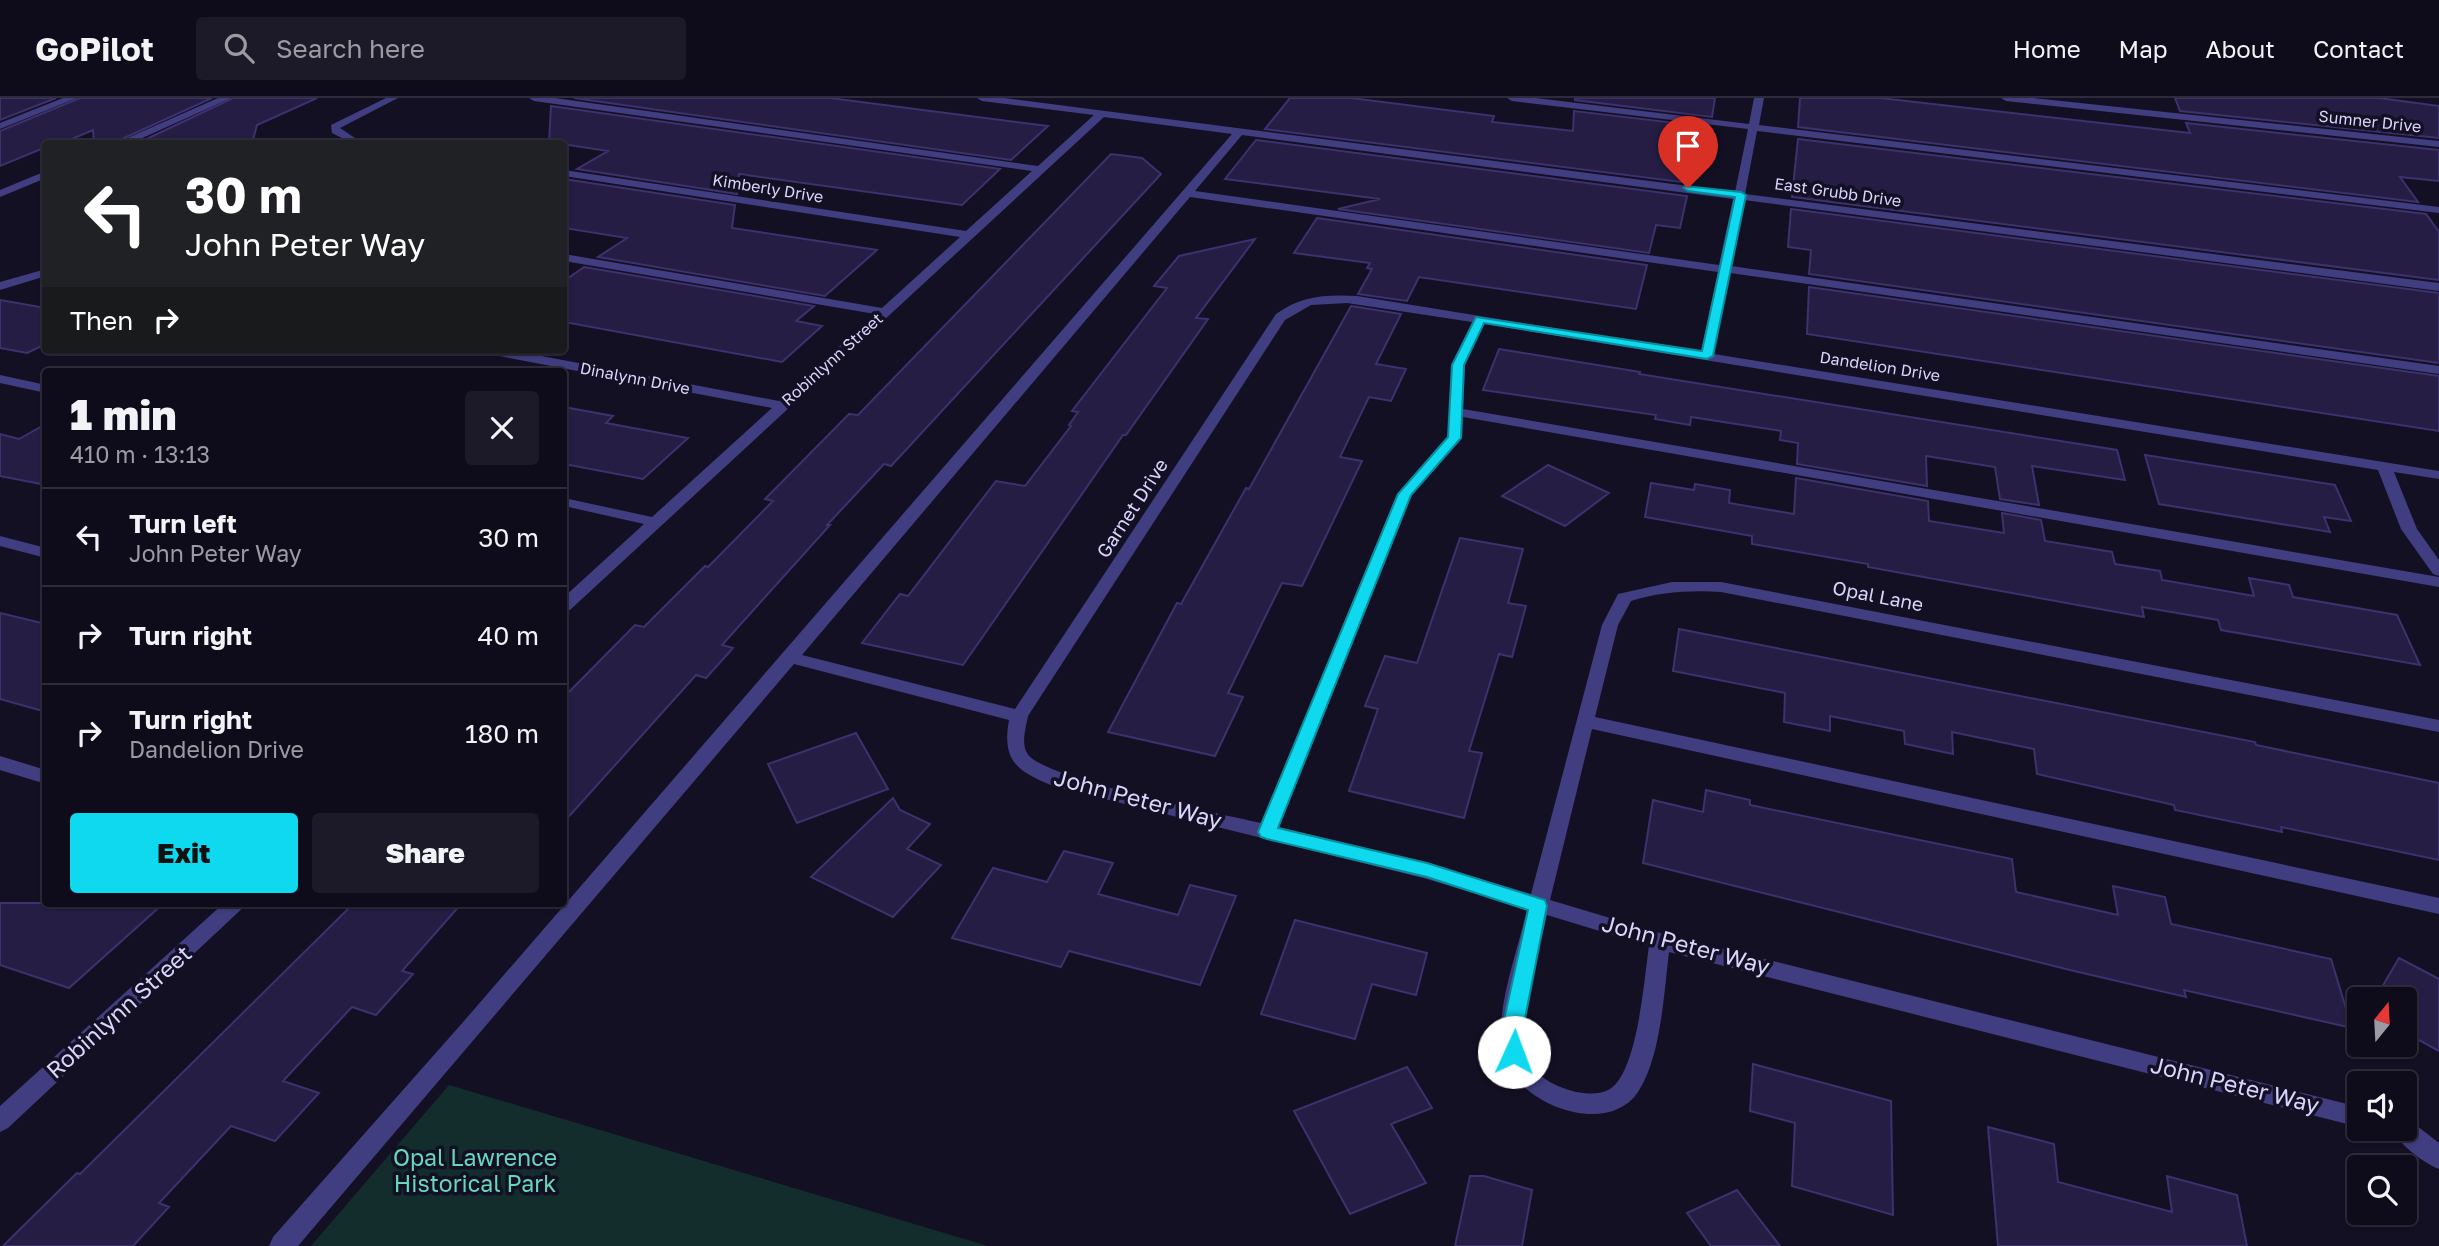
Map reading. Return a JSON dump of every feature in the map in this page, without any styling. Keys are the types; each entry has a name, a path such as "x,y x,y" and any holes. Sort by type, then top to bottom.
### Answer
{"street":[{"path":"0,126 72,98"},
{"path":"127,140 226,98"},
{"path":"352,140 337,134 335,127 393,98"},
{"path":"534,98 1040,169"},
{"name":"East Grubb Drive","path":"982,98 2439,287"},
{"path":"1512,98 2439,210"},
{"path":"1707,356 1759,98"},
{"name":"Sumner Drive","path":"2006,98 2439,144"},
{"name":"Robinlynn Street","path":"567,603 1102,113"},
{"path":"282,1246 1240,131"},
{"name":"Kimberly Drive","path":"567,173 968,235"},
{"path":"0,194 42,176"},
{"path":"1188,193 2439,370"},
{"path":"567,258 885,312"},
{"path":"0,286 42,273"},
{"name":"Dandelion Drive","path":"1314,299 1357,300 1480,319 2439,475"},
{"name":"Garnet Drive","path":"1018,758 1013,741 1019,716 1280,317 1300,303 1314,299"},
{"path":"1267,832 1405,494 1455,438 1458,365 1480,319"},
{"name":"Dinalynn Drive","path":"510,354 782,406"},
{"path":"0,379 42,388"},
{"path":"1456,412 2439,582"},
{"path":"2384,466 2409,529 2439,571"},
{"path":"567,503 655,522"},
{"path":"0,541 42,552"},
{"name":"Opal Lane","path":"1660,941 1639,1065 1629,1086 1616,1098 1585,1104 1536,1086 1519,1068 1512,1034 1538,906 1610,625 1624,598 1651,588 1692,584 1721,587 2439,726"},
{"path":"788,657 1019,716"},
{"path":"1586,721 2439,906"},
{"name":"John Peter Way","path":"1018,758 1035,770 1063,782 1427,870 1660,941 2347,1113"},
{"path":"0,763 42,776"},
{"name":"Robinlynn Street","path":"4,1113 234,907"},
{"path":"2417,1140 2439,1158"}],"green space":[{"name":"Opal Lawrence Historical Park","path":"449,1085 988,1246 311,1246"}],"building":[{"path":"0,98 56,98 0,120"},
{"path":"80,98 212,98 120,140 94,140 93,130 69,140 42,140 42,149 0,166 0,131"},
{"path":"233,98 317,98 257,125 253,140 144,140"},
{"path":"574,98 830,98 1048,126 1011,160"},
{"path":"1290,98 1351,98 1494,116 1492,122 1573,131 1574,111 1710,127 1702,166 1693,165 1689,183 1265,129"},
{"path":"1575,98 1715,98 1712,117"},
{"path":"1800,98 1880,98 2190,133 2186,123 2439,150 2439,181 2400,177 2418,202 1798,127"},
{"path":"2175,98 2379,98 2439,106 2439,138 2180,111"},
{"path":"551,106 1000,169 962,205 739,174 737,194 577,169 608,151 567,145 567,140 549,140"},
{"path":"1798,139 2426,214 2439,232 2439,280 1792,197"},
{"path":"1256,140 1687,196 1680,228 1656,225 1649,253 1338,209 1380,199 1225,179"},
{"path":"1111,154 1142,158 1161,174 891,466 884,464 827,525 830,525 722,645 733,648 706,678 696,675 567,819 567,694 635,625 644,627 705,566 708,567 773,501 765,499 849,414 858,415"},
{"path":"567,179 735,205 732,228 877,250 825,296 598,257 627,238 567,228"},
{"path":"1791,209 2439,293 2439,363 1809,274 1811,250 1788,247"},
{"path":"1317,218 1647,265 1636,309 1419,277 1407,301 1358,294 1372,269 1367,268 1370,263 1294,253"},
{"path":"1255,239 1196,318 1208,319 1126,435 1123,435 963,665 862,643 900,594 908,596 996,481 1025,486 1071,426 1069,425 1078,412 1072,411 1167,288 1154,286 1179,256"},
{"path":"584,267 814,306 796,321 822,326 782,362 567,323 567,279"},
{"path":"1809,287 2439,376 2439,431 1807,334"},
{"path":"0,300 42,307 42,346 27,353 0,348"},
{"path":"1351,306 1401,314 1376,364 1406,369 1391,401 1369,397 1340,457 1362,461 1302,586 1282,583 1270,607 1228,693 1243,697 1215,756 1108,732 1177,603 1181,604 1246,488 1249,489"},
{"path":"1499,349 2117,450 2125,480 2032,466 2039,505 2000,499 1995,467 1926,456 1927,486 1797,464 1798,443 1780,440 1781,431 1691,417 1690,425 1655,419 1656,415 1483,390"},
{"path":"567,408 613,416 606,423 688,438 643,479 567,465"},
{"path":"42,426 42,484 0,476 0,434 19,439"},
{"path":"2145,455 2335,485 2351,521 2324,517 2330,532 2159,504"},
{"path":"1548,465 1609,493 1565,526 1502,496"},
{"path":"1796,478 1928,501 1929,521 2004,533 2002,513 2041,520 2045,541 2112,552 2115,564 2160,571 2162,580 2254,596 2249,578 2289,585 2293,597 2397,615 2420,665 2221,630 2218,620 2142,607 2144,617 1868,567 1868,564 1752,544 1752,536 1645,517 1651,483 1694,490 1695,484 1730,490 1729,503 1794,514"},
{"path":"1460,538 1523,549 1508,603 1526,606 1512,657 1499,654 1469,751 1482,753 1464,818 1349,791 1378,709 1365,706 1385,656 1417,663"},
{"path":"0,613 42,623 42,711 0,699"},
{"path":"1679,629 2255,742 2256,745 2439,783 2439,860 2281,827 2282,832 2175,810 2174,805 2037,774 2034,749 1952,732 1953,754 1905,744 1904,731 1830,716 1830,731 1784,722 1785,693 1673,671"},
{"path":"856,733 888,789 797,823 768,764"},
{"path":"1706,790 1750,800 1750,805 2012,859 2016,892 2118,915 2113,886 2165,897 2171,924 2331,959 2347,1012 2347,1027 2184,990 2186,997 2074,971 1643,863 1653,800 1703,812"},
{"path":"893,798 900,810 930,824 907,849 941,865 893,917 811,877"},
{"path":"1064,851 1113,863 1098,894 1178,915 1190,885 1236,896 1200,985 1069,951 1061,967 952,938 993,868 1047,882"},
{"path":"0,903 42,903 42,907 160,907 69,988 0,965"},
{"path":"350,907 458,907 402,971 413,974 376,1015 352,1007 283,1081 319,1093 275,1141 231,1126 159,1203 169,1207 133,1246 3,1246 77,1173 80,1174"},
{"path":"1295,920 1427,953 1416,995 1372,984 1355,1039 1261,1014"},
{"path":"2399,958 2439,979 2439,1051 2417,1039 2417,987 2382,987"},
{"path":"1753,1064 1891,1101 1893,1215 1792,1186 1795,1123 1750,1111"},
{"path":"1407,1067 1432,1108 1391,1124 1426,1183 1350,1214 1294,1111"},
{"path":"1988,1127 2054,1144 2058,1182 2172,1212 2167,1176 2237,1195 2247,1246 1998,1246"},
{"path":"1470,1176 1484,1176 1532,1190 1522,1246 1455,1246"},
{"path":"1737,1190 1780,1246 1711,1246 1687,1213"}],"route":[{"path":"1514,1052 1512,1034 1538,906 1427,870 1267,832 1405,494 1455,438 1458,365 1480,319 1707,356 1741,195 1688,188"}]}
